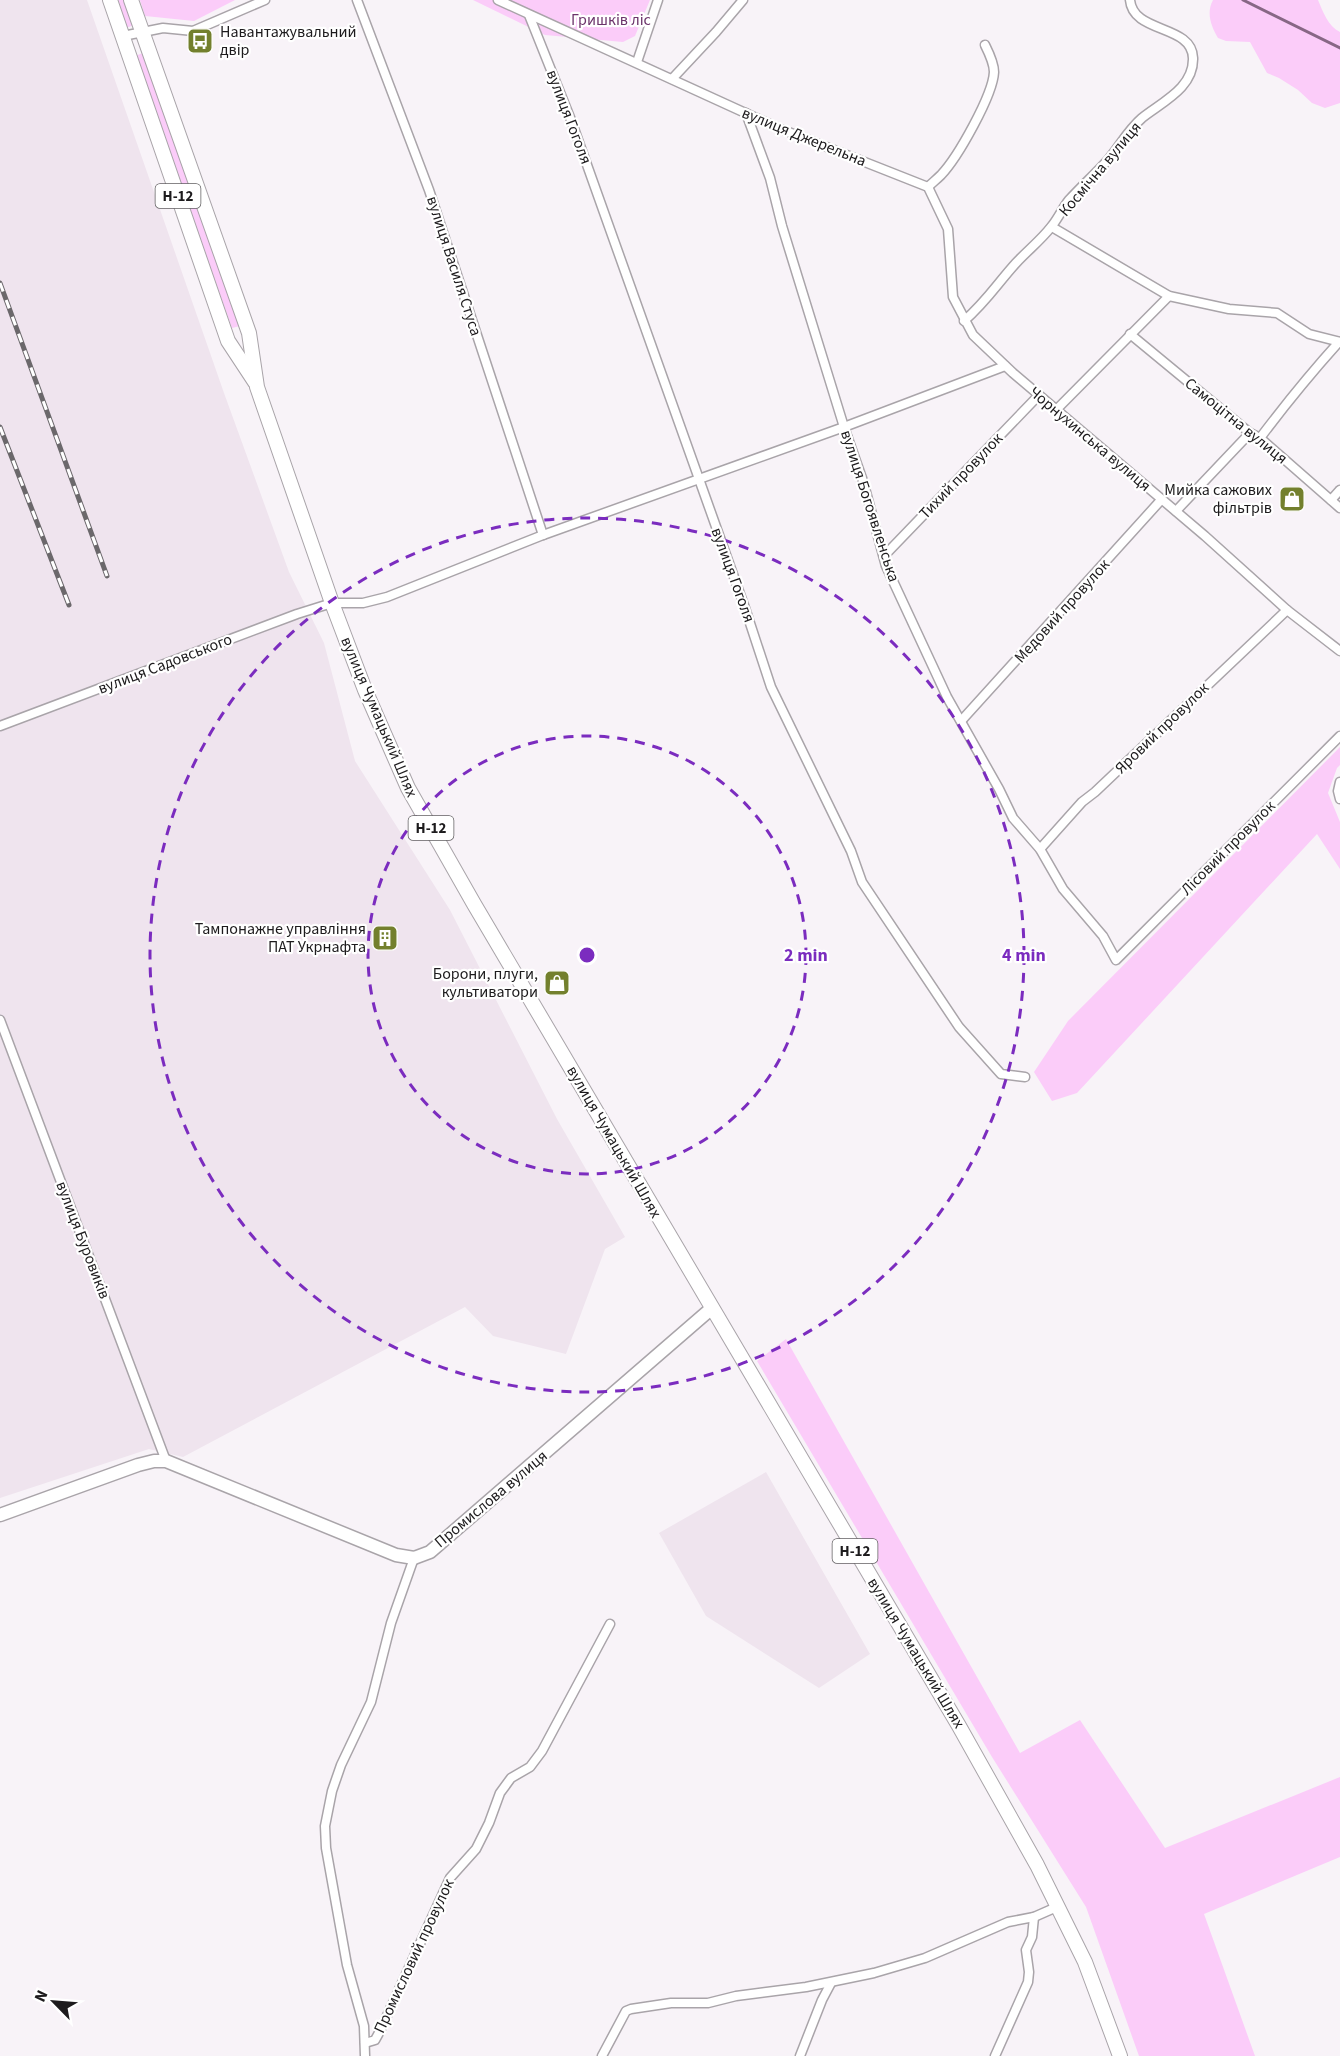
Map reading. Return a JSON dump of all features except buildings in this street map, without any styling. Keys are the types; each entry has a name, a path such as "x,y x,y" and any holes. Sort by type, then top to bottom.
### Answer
{"main road":[{"name":"вулиця Чумацький Шлях","path":"110,0 228,341 257,387"},
{"name":"вулиця Чумацький Шлях","path":"131,0 249,333 257,387 332,603 364,690 408,788 474,904 959,1726 1059,1906 1085,1962 1120,2056"}],"street":[{"path":"123,36 163,28 193,32 265,0"},
{"name":"вулиця Василя Стуса","path":"357,0 429,190 543,535"},
{"name":"вулиця Джерельна","path":"498,0 672,78 746,114 928,187"},
{"path":"637,62 658,0"},
{"path":"672,78 743,0"},
{"name":"Космічна вулиця","path":"964,321 983,305 1015,265 1052,227 1068,201 1113,154 1127,134 1142,118 1183,86 1193,70 1190,45 1169,32 1143,21 1136,14 1130,0"},
{"name":"вулиця Гоголя","path":"529,15 571,120 771,687 851,851 862,882 959,1027 1001,1074 1025,1077"},
{"path":"986,45 994,72 987,97 952,161 941,176 928,187 948,229 954,297 964,321 973,335 1005,366"},
{"name":"вулиця Богоявленська","path":"746,114 770,178 782,226 863,481 886,566 942,687 1013,818 1040,849 1063,889 1103,936 1116,960"},
{"path":"1052,227 1169,296 1229,309 1277,313 1309,334 1339,342 1304,379 1288,404 1260,438"},
{"path":"1056,410 1169,296"},
{"name":"Самоцітна вулиця","path":"1130,334 1250,433 1260,438 1340,508"},
{"name":"вулиця Садовського","path":"0,726 297,614 332,603 363,603 387,597 543,535 844,427 1005,366"},
{"name":"Чорнухинська вулиця","path":"1005,366 1176,511 1287,610 1340,651"},
{"name":"Тихий провулок","path":"884,556 1039,395"},
{"path":"1176,511 1250,433"},
{"path":"1331,500 1340,490"},
{"name":"Медовий провулок","path":"961,721 1161,500"},
{"name":"Яровий провулок","path":"1040,849 1082,802 1287,610"},
{"name":"Лісовий провулок","path":"1116,960 1340,736"},
{"path":"1340,782 1338,791 1340,799"},
{"name":"вулиця Буровиків","path":"0,1020 166,1461"},
{"name":"Промислова вулиця","path":"414,1558 430,1552 712,1308"},
{"path":"0,1515 138,1465 166,1461 396,1555 414,1558"},
{"name":"Промисловий провулок","path":"365,2056 364,2026 347,1965 326,1848 325,1826 332,1791 341,1765 371,1702 391,1623 414,1558"},
{"name":"Промисловий провулок","path":"365,2043 375,2040 380,2031 450,1878 476,1849 505,1785 511,1778 530,1767 542,1751 610,1624"},
{"path":"602,2056 626,2011 671,2003 708,2003 736,1996 831,1983 925,1958 1008,1922 1034,1917 1059,1906"},
{"path":"995,2056 1028,1982 1026,1950 1032,1937 1034,1917"},
{"path":"800,2056 831,1983"}],"shaded area":[{"path":"0,0 87,0 289,572 324,643 355,761 450,910 557,1119 625,1237 605,1249 566,1354 493,1336 465,1307 183,1457 149,1449 0,1498"},
{"path":"766,1472 870,1654 819,1688 706,1616 659,1533"}],"green space":[{"path":"116,0 125,0 134,25 126,28"},
{"path":"140,0 235,0 194,21 145,16"},
{"name":"Гришків ліс","path":"473,0 650,0 635,36 623,42 545,35"},
{"path":"1213,0 1318,0 1329,22 1340,32 1340,103 1325,108 1312,103 1298,90 1267,73 1250,42 1226,41 1218,38 1210,19"},
{"path":"143,53 240,326 232,328 135,56"},
{"path":"1340,747 1340,765 1328,793 1340,822 1340,869 1317,834 1077,1093 1052,1101 1034,1072 1068,1021"},
{"path":"786,1339 1020,1753 1080,1720 1165,1848 1340,1777 1340,1857 1204,1914 1255,2056 1139,2056 1086,1907 992,1757 757,1361"}],"waterway":[{"path":"1243,0 1340,48"}],"railway":[{"path":"0,283 107,576"},
{"path":"0,427 69,605"}],"place":[{"name":"Навантажувальний двір","path":"200,41"},
{"name":"Мийка сажових фільтрів","path":"1292,499"},
{"name":"Тампонажне управління ПАТ Укрнафта","path":"385,938"},
{"name":"Борони, плуги, культиватори","path":"557,983"}]}
